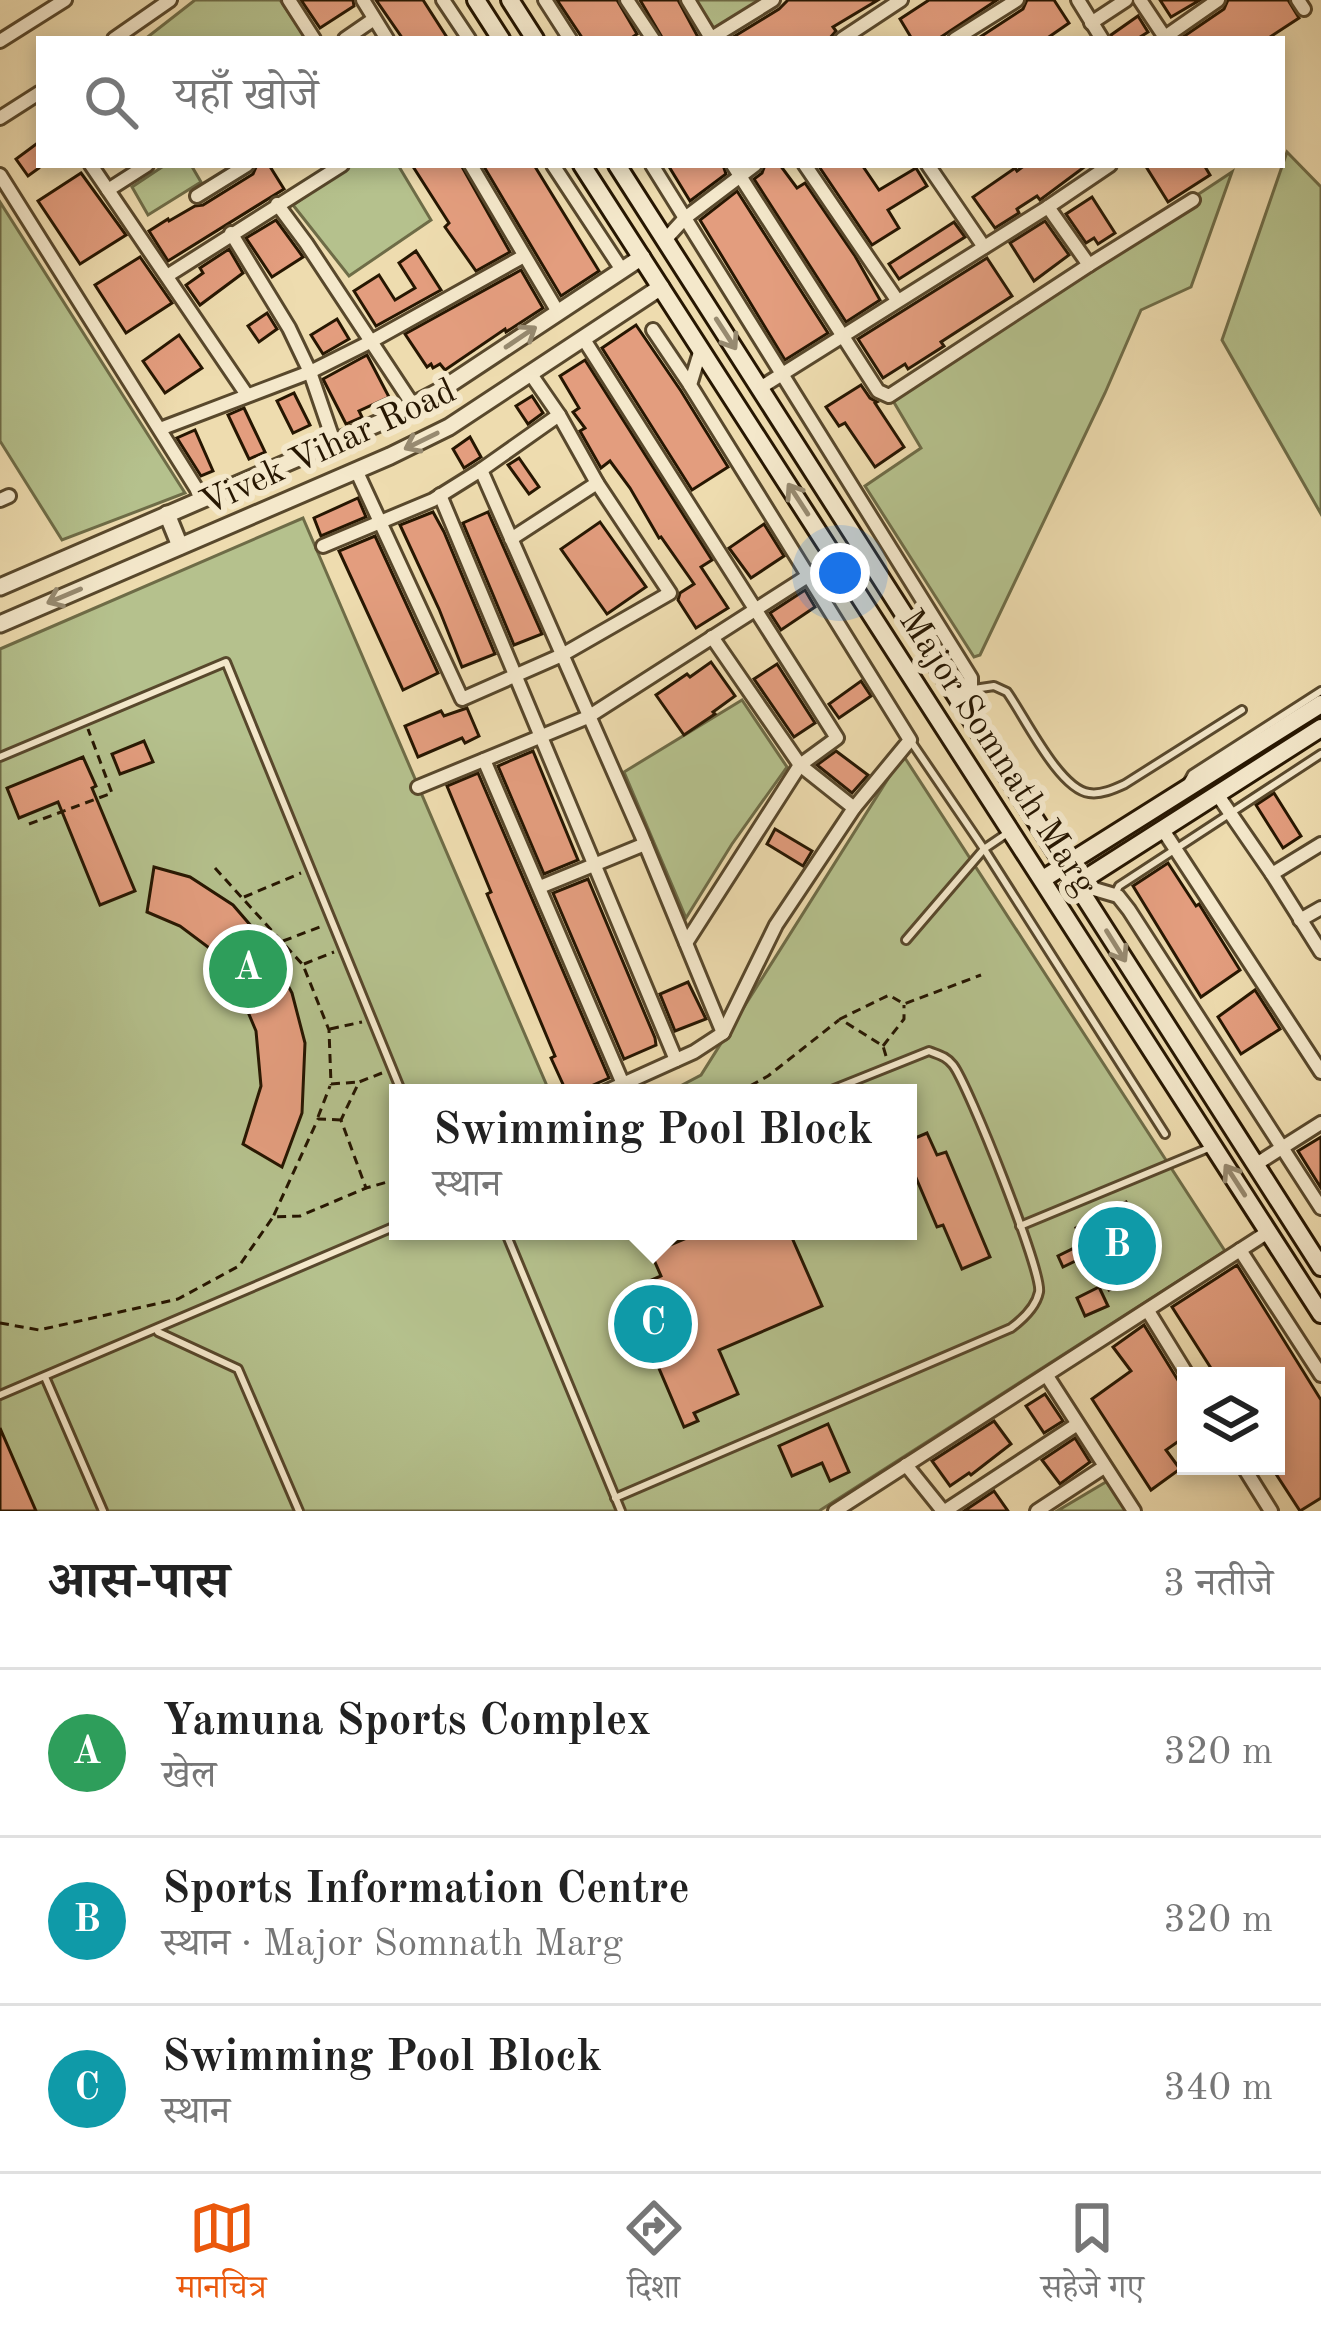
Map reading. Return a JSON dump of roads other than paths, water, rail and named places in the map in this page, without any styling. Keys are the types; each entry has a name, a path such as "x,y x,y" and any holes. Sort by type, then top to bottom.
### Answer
{"main road":[{"path":"476,0 499,36"},
{"path":"510,0 533,36"},
{"name":"Major Somnath Marg","path":"584,168 1321,1314"},
{"name":"Major Somnath Marg","path":"619,168 965,694 1065,865 1321,1268"},
{"path":"642,257 665,240"},
{"path":"661,287 685,271"},
{"path":"1043,879 1321,704"},
{"path":"1055,898 1321,728"},
{"path":"1214,1146 1234,1132"}],"street":[{"path":"0,41 65,0"},
{"path":"118,36 170,0"},
{"path":"290,0 312,36"},
{"path":"362,0 385,36"},
{"path":"442,0 467,36"},
{"path":"544,0 568,36"},
{"path":"627,0 651,36"},
{"path":"688,0 708,36"},
{"path":"715,36 773,0"},
{"path":"847,36 901,0"},
{"path":"960,36 1017,0"},
{"path":"1078,0 1100,36"},
{"path":"1091,22 1126,0"},
{"path":"1140,0 1165,36"},
{"path":"1169,36 1218,0"},
{"path":"349,36 374,19"},
{"path":"0,118 36,95"},
{"path":"94,168 247,395"},
{"path":"108,190 142,168"},
{"path":"197,196 242,168"},
{"path":"167,276 337,168"},
{"path":"473,168 558,312"},
{"path":"555,168 622,270"},
{"path":"563,180 580,168"},
{"path":"654,168 971,678 965,694"},
{"path":"807,168 897,300"},
{"path":"930,168 984,247"},
{"path":"760,388 1106,168"},
{"path":"665,240 736,170 884,396 895,395 1193,200"},
{"path":"0,175 203,499"},
{"path":"278,204 413,405"},
{"path":"1048,208 1089,265"},
{"path":"231,233 289,328 334,442"},
{"path":"160,429 310,372 524,256"},
{"path":"0,587 413,405 642,257"},
{"name":"Vivek Vihar Road","path":"0,624 448,427 661,287"},
{"path":"484,760 623,1084 723,1033 776,925 854,808 910,740 653,330"},
{"path":"583,338 837,737 800,765 686,943"},
{"path":"690,385 701,349"},
{"path":"356,470 462,699 562,655 670,593 530,373"},
{"path":"323,546 440,495 559,415"},
{"path":"481,470 723,1033"},
{"path":"511,539 597,483"},
{"path":"440,495 676,1060"},
{"path":"167,514 180,546"},
{"path":"418,787 589,716 836,558"},
{"path":"712,638 800,765 854,808"},
{"path":"1217,794 1321,952"},
{"path":"1163,830 1321,1072"},
{"path":"540,887 645,844"},
{"path":"1272,874 1321,844"},
{"path":"1077,884 1115,895 1130,910 1321,1208"},
{"path":"1300,920 1320,911"},
{"path":"1255,1165 1321,1123"},
{"path":"835,1511 1268,1232"},
{"path":"1240,1250 1321,1375"},
{"path":"1148,1311 1182,1367"},
{"path":"1047,1376 1134,1511"},
{"path":"906,1465 944,1511 1076,1425"},
{"path":"1037,1511 1104,1467"},
{"path":"1248,1475 1270,1511"}],"lane":[{"path":"0,758 226,662 398,1084"},
{"path":"965,694 994,686 1007,692 1065,780 1087,793 1125,784 1242,710"},
{"path":"1185,790 1192,774 1321,691"},
{"path":"910,740 1165,1135"},
{"path":"1115,895 1119,886 1321,754"},
{"path":"906,940 984,849 1012,830"},
{"path":"615,1498 1011,1328 1025,1318 1039,1293 1037,1271 1020,1226 963,1082 949,1059 929,1051 846,1084"},
{"path":"1020,1226 1214,1146"},
{"path":"0,1395 389,1229"},
{"path":"509,1240 621,1511"},
{"path":"156,1330 238,1370 299,1511"},
{"path":"45,1377 104,1511"}],"place":[{"name":"Yamuna Sports Complex","path":"248,969"},
{"name":"Sports Information Centre","path":"1117,1246"},
{"name":"Swimming Pool Block","path":"653,1324"}]}
